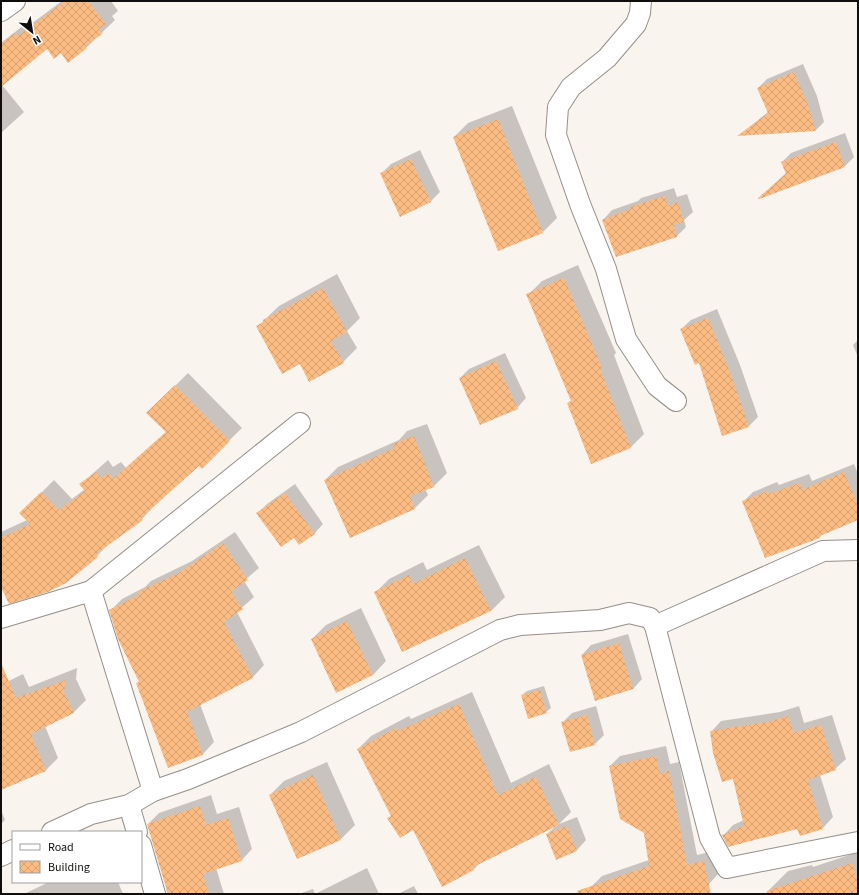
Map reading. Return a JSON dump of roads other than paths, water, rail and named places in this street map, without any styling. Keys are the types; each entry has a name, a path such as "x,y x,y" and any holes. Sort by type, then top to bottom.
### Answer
{"street":[{"path":"1,11 15,1"},
{"path":"640,1 640,13 636,24 607,58 572,87 558,107 556,135 580,204 606,270 626,339 657,386 676,401"},
{"path":"1,618 91,591 300,423"},
{"path":"655,626 823,551 858,550"},
{"path":"91,591 152,791"},
{"path":"54,831 91,814 129,805 152,791 188,780 301,732 500,630 520,625 600,620 629,613 650,618 655,626 710,838 727,868 858,842"},
{"path":"129,805 137,831"},
{"path":"142,848 155,894"},
{"path":"1,856 12,850"}]}
